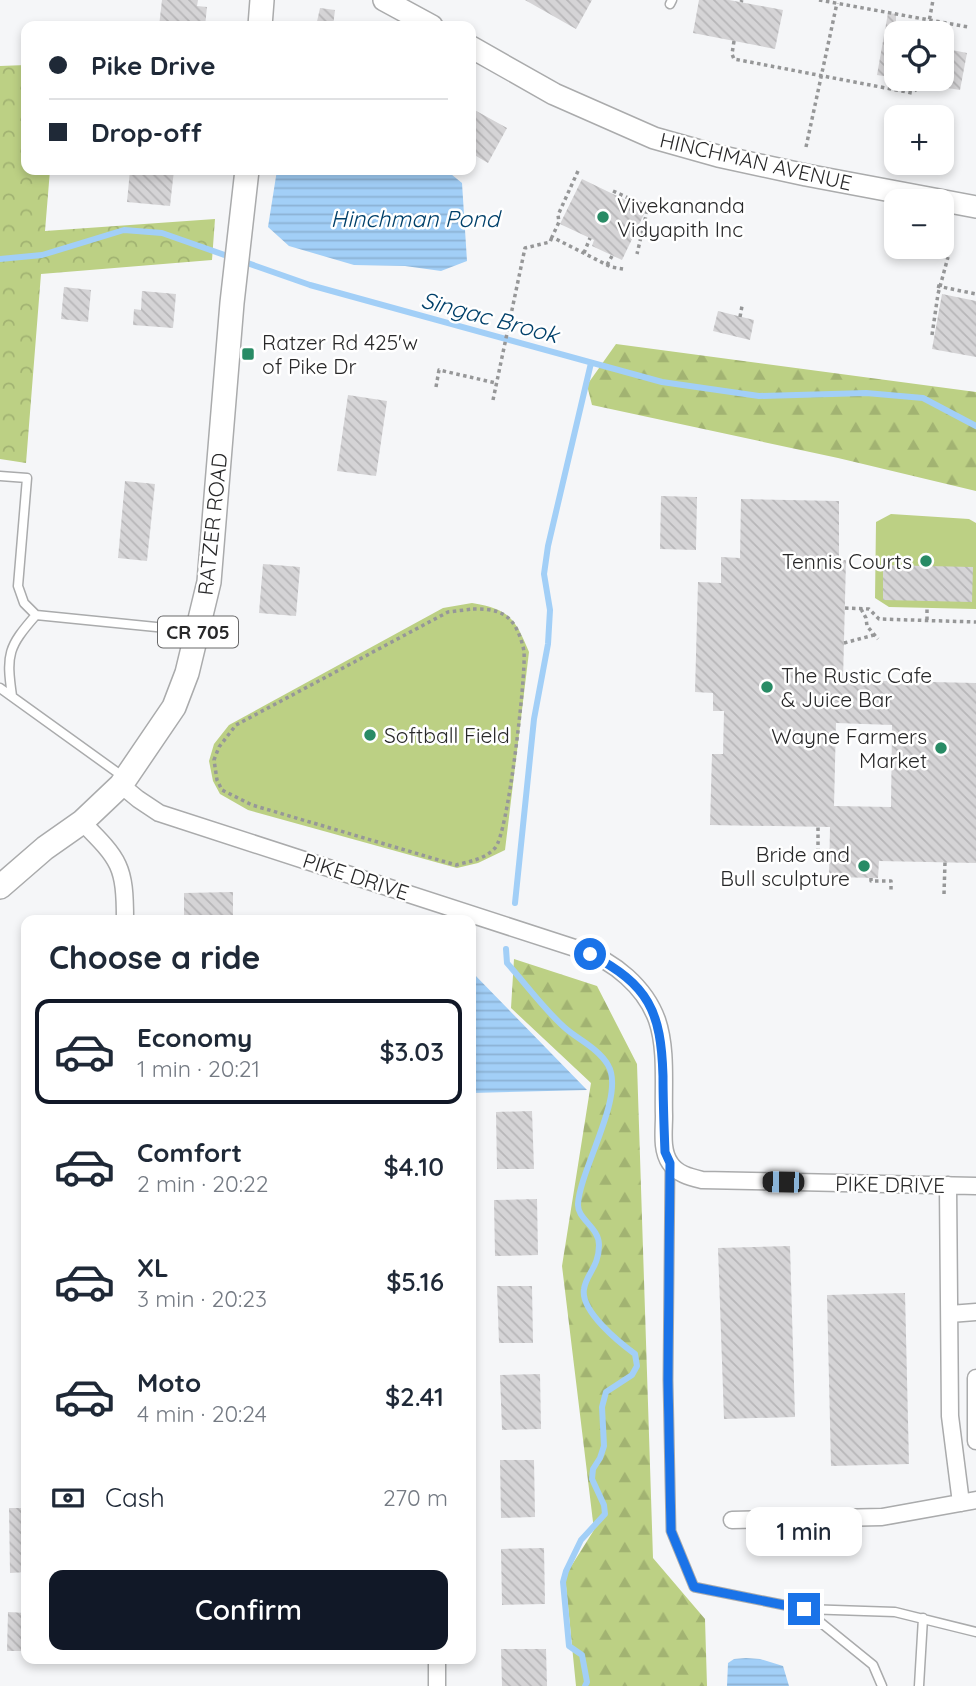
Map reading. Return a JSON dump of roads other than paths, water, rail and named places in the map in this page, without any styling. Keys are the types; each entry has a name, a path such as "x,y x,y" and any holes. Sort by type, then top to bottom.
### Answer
{"main road":[{"path":"260,21 262,0"},
{"name":"RATZER ROAD","path":"0,887 45,848 82,822 124,782 174,707 187,673 209,582 232,303 246,175"}],"street":[{"path":"384,0 423,21"},
{"name":"HINCHMAN AVENUE","path":"476,50 554,94 654,138 793,173 976,206"},
{"name":"PIKE DRIVE","path":"124,782 138,799 159,813 458,915"},
{"path":"82,822 112,852 121,867 125,884 125,915"},
{"name":"PIKE DRIVE","path":"476,920 590,954 613,966 633,982 647,1000 660,1031 665,1152 670,1163 688,1177 702,1181 976,1186"},
{"path":"732,1520 882,1517 969,1502 950,1416 948,1185"},
{"path":"950,1314 976,1312"},
{"path":"976,1378 976,1441"},
{"path":"437,1664 438,1686"}],"lane":[{"path":"0,476 27,478 18,586 24,603 36,615 199,632"},
{"path":"12,696 8,656 18,637 36,615"},
{"path":"0,688 124,782"},
{"path":"670,1163 668,1380 671,1531 694,1587 804,1609 895,1612 976,1632"},
{"path":"804,1609 873,1665 882,1686"},
{"path":"919,1686 923,1618"}],"water":[{"name":"Hinchman Pond","path":"276,175 452,175 462,183 467,261 441,271 405,266 354,265 289,246 268,227"},
{"path":"476,976 587,1090 476,1093"},
{"path":"746,1658 783,1666 789,1686 727,1686 728,1663 734,1659"}],"waterway":[{"name":"Singac Brook","path":"0,259 42,255 124,230 162,233 310,285 662,382 759,396 866,393 923,398 976,426"},
{"path":"515,903 534,719 548,644 550,610 544,574 548,546 591,363"},
{"path":"506,949 507,963 556,1020 604,1059 612,1078 607,1113 578,1204 581,1214 596,1233 599,1245 597,1259 585,1284 584,1298 602,1326 635,1354 637,1366 632,1375 606,1392 602,1407 604,1446 593,1469 592,1479 604,1505 605,1514 581,1540 563,1582 569,1646 582,1655 587,1682 585,1686"}],"place":[{"name":"Vivekananda Vidyapith Inc","path":"603,217"},
{"name":"Ratzer Rd 425'w of Pike Dr","path":"248,354"},
{"name":"Tennis Courts","path":"926,561"},
{"name":"The Rustic Cafe & Juice Bar","path":"767,687"},
{"name":"Softball Field","path":"370,735"},
{"name":"Wayne Farmers Market","path":"941,748"},
{"name":"Bride and Bull sculpture","path":"864,866"}]}
